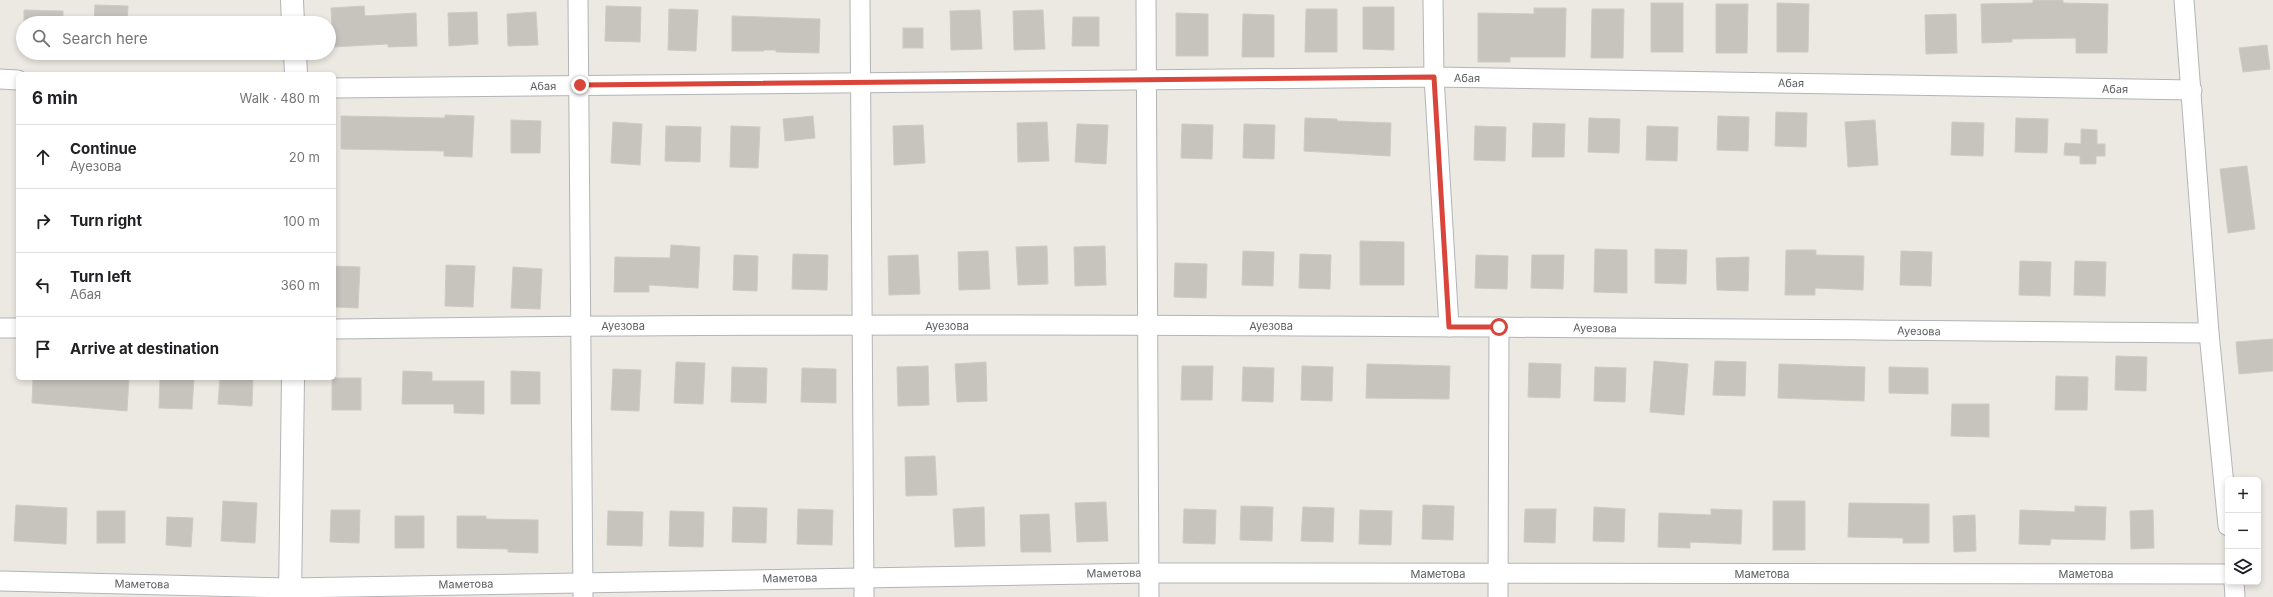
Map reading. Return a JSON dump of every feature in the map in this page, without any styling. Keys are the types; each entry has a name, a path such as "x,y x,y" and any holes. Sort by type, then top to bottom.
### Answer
{"street":[{"path":"292,0 293,16"},
{"path":"578,0 580,85 583,589"},
{"path":"860,0 862,82 864,597"},
{"path":"1146,0 1149,597"},
{"path":"1433,0 1434,77 1449,327"},
{"path":"2184,0 2192,90 2209,333 2227,513"},
{"path":"295,60 296,72"},
{"name":"Абая","path":"336,88 1434,77 2192,90"},
{"path":"0,79 16,80"},
{"name":"Ауезова","path":"336,330 582,326 1148,326 1499,327 2209,333"},
{"path":"1498,597 1499,327"},
{"path":"0,328 16,328"},
{"path":"290,592 293,380"},
{"name":"Маметова","path":"0,581 290,592 583,589 864,577 1149,573 1499,575 2225,574"},
{"path":"2234,585 2235,597"}],"building":[{"path":"2033,0 2063,0 2063,3 2108,4 2107,53 2076,53 2076,38 2012,39 2012,42 1982,43 1981,4 2033,3"},
{"path":"1651,3 1683,3 1683,52 1651,52"},
{"path":"1777,3 1809,4 1808,52 1777,52"},
{"path":"1716,4 1748,4 1747,53 1716,53"},
{"path":"95,5 128,6 127,16 94,16"},
{"path":"364,6 365,16 416,13 417,46 388,47 388,44 336,47 336,16 331,16 331,8"},
{"path":"606,6 641,7 640,42 605,41"},
{"path":"1363,7 1394,7 1394,50 1363,49"},
{"path":"1534,8 1566,8 1565,57 1510,57 1510,62 1478,62 1478,13 1534,14"},
{"path":"669,9 698,10 696,51 668,50"},
{"path":"1306,9 1337,9 1337,52 1305,52"},
{"path":"1592,9 1624,9 1623,58 1591,58"},
{"path":"24,10 63,11 63,16 24,16"},
{"path":"980,10 982,49 951,50 950,11"},
{"path":"1043,10 1045,49 1014,50 1013,11"},
{"path":"477,12 478,44 449,46 448,13"},
{"path":"536,12 538,45 508,46 507,14"},
{"path":"1176,13 1208,14 1208,56 1176,56"},
{"path":"1243,14 1274,15 1274,57 1242,57"},
{"path":"1956,14 1957,53 1926,54 1925,15"},
{"path":"732,16 820,19 819,53 776,52 776,50 732,51"},
{"path":"1073,17 1099,17 1099,46 1072,46"},
{"path":"903,28 923,28 923,48 903,48"},
{"path":"2267,45 2270,69 2243,72 2239,48"},
{"path":"1776,112 1807,113 1806,147 1775,146"},
{"path":"445,115 474,116 472,157 444,156 444,151 341,149 341,116 445,118"},
{"path":"813,116 815,138 785,141 783,119"},
{"path":"1718,116 1749,117 1748,151 1717,150"},
{"path":"1305,118 1391,123 1390,156 1304,151"},
{"path":"1589,118 1620,119 1619,153 1588,152"},
{"path":"2016,118 2048,119 2047,153 2015,152"},
{"path":"511,120 541,121 540,153 511,153"},
{"path":"1875,120 1878,165 1848,167 1845,122"},
{"path":"613,122 642,124 640,165 611,163"},
{"path":"1047,122 1049,161 1018,162 1017,123"},
{"path":"1952,122 1984,123 1983,156 1951,155"},
{"path":"1533,123 1565,124 1564,157 1532,157"},
{"path":"1077,124 1108,125 1106,164 1075,162"},
{"path":"1182,124 1213,125 1212,159 1181,158"},
{"path":"1244,124 1275,125 1274,159 1243,158"},
{"path":"923,125 925,163 894,165 893,126"},
{"path":"666,126 701,127 700,162 665,161"},
{"path":"731,126 760,127 758,168 730,167"},
{"path":"1475,126 1506,127 1505,161 1474,160"},
{"path":"1647,126 1678,127 1677,161 1646,160"},
{"path":"2081,129 2097,130 2097,144 2105,144 2105,156 2096,156 2096,164 2080,164 2080,156 2064,155 2065,143 2081,144"},
{"path":"2247,166 2255,229 2228,233 2220,169"},
{"path":"1360,241 1404,242 1404,285 1360,285"},
{"path":"671,245 700,247 698,288 649,285 649,292 614,292 615,257 670,258"},
{"path":"1047,246 1048,284 1018,285 1016,247"},
{"path":"1105,246 1106,285 1075,286 1074,247"},
{"path":"1595,249 1627,250 1627,293 1594,292"},
{"path":"1655,249 1687,250 1686,284 1655,283"},
{"path":"1786,250 1816,250 1816,255 1864,256 1863,290 1815,288 1815,295 1785,295"},
{"path":"988,251 990,289 959,290 958,252"},
{"path":"1243,251 1274,252 1273,286 1242,285"},
{"path":"1901,251 1932,252 1931,286 1900,285"},
{"path":"793,254 828,255 827,290 792,289"},
{"path":"1300,254 1331,255 1330,289 1299,288"},
{"path":"734,255 758,256 757,291 733,290"},
{"path":"918,255 920,294 889,295 888,256"},
{"path":"1476,255 1508,256 1507,289 1475,288"},
{"path":"1532,255 1564,255 1563,289 1531,288"},
{"path":"1749,257 1748,291 1717,290 1716,258"},
{"path":"2020,261 2051,262 2050,296 2019,295"},
{"path":"2075,261 2106,262 2105,296 2074,295"},
{"path":"1175,263 1207,264 1206,298 1174,297"},
{"path":"446,265 475,266 473,307 445,306"},
{"path":"336,266 360,267 358,308 336,307"},
{"path":"513,267 542,269 540,309 511,308"},
{"path":"2273,339 2273,371 2239,374 2236,342"},
{"path":"2116,356 2147,357 2146,391 2115,390"},
{"path":"1654,361 1688,364 1684,415 1650,412"},
{"path":"1715,361 1746,362 1745,396 1713,395"},
{"path":"676,362 705,363 703,404 674,403"},
{"path":"986,362 987,401 957,402 955,364"},
{"path":"1529,363 1561,364 1560,398 1528,397"},
{"path":"1367,364 1450,366 1449,399 1366,398"},
{"path":"1779,364 1865,367 1864,401 1778,398"},
{"path":"928,366 929,405 898,406 897,367"},
{"path":"1182,366 1213,366 1212,400 1181,400"},
{"path":"1302,366 1333,367 1332,401 1301,400"},
{"path":"732,367 767,368 766,403 731,402"},
{"path":"1243,367 1274,368 1273,402 1242,401"},
{"path":"1595,367 1626,368 1625,402 1594,401"},
{"path":"1889,367 1928,368 1928,394 1889,393"},
{"path":"802,368 836,369 836,403 801,402"},
{"path":"613,369 641,370 639,411 611,410"},
{"path":"403,371 432,372 432,381 484,381 484,414 454,413 454,404 402,404"},
{"path":"511,371 540,372 540,404 511,404"},
{"path":"2056,376 2088,377 2087,410 2055,410"},
{"path":"336,378 361,378 361,410 332,410 332,380 336,380"},
{"path":"33,380 129,380 127,411 32,403"},
{"path":"160,380 194,380 192,409 159,408"},
{"path":"220,380 253,380 252,406 218,404"},
{"path":"1952,404 1989,404 1989,437 1951,436"},
{"path":"935,456 937,495 906,496 905,457"},
{"path":"223,501 257,503 255,543 221,541"},
{"path":"1773,501 1805,501 1805,550 1773,550"},
{"path":"1106,502 1108,541 1077,542 1075,503"},
{"path":"1849,503 1929,504 1929,543 1903,543 1903,538 1848,537"},
{"path":"16,505 67,508 66,544 14,541"},
{"path":"1423,505 1454,506 1453,540 1422,539"},
{"path":"1241,506 1273,507 1272,541 1240,540"},
{"path":"2075,506 2106,507 2105,540 2051,539 2050,545 2019,544 2020,510 2075,512"},
{"path":"733,507 767,508 766,543 732,542"},
{"path":"984,507 985,546 955,547 953,509"},
{"path":"1303,507 1334,508 1333,542 1301,541"},
{"path":"1594,507 1625,509 1624,542 1593,541"},
{"path":"798,509 833,510 832,545 797,544"},
{"path":"1184,509 1216,510 1215,544 1183,543"},
{"path":"1525,509 1556,509 1555,543 1524,542"},
{"path":"1711,509 1742,510 1741,544 1690,542 1690,548 1658,547 1659,513 1711,515"},
{"path":"331,510 360,510 359,543 330,542"},
{"path":"1360,510 1392,511 1391,545 1359,544"},
{"path":"2153,510 2154,548 2131,549 2130,511"},
{"path":"97,511 125,511 125,543 97,543"},
{"path":"608,511 643,512 642,546 607,545"},
{"path":"670,511 704,512 703,547 669,546"},
{"path":"1049,514 1051,552 1021,552 1020,515"},
{"path":"1975,515 1976,551 1954,552 1953,516"},
{"path":"395,516 424,516 424,548 395,548"},
{"path":"457,516 486,516 486,519 538,520 538,553 508,552 508,549 457,548"},
{"path":"167,517 193,518 191,547 166,545"}],"route":[{"path":"580,85 1434,77 1449,327 1499,327"}]}
